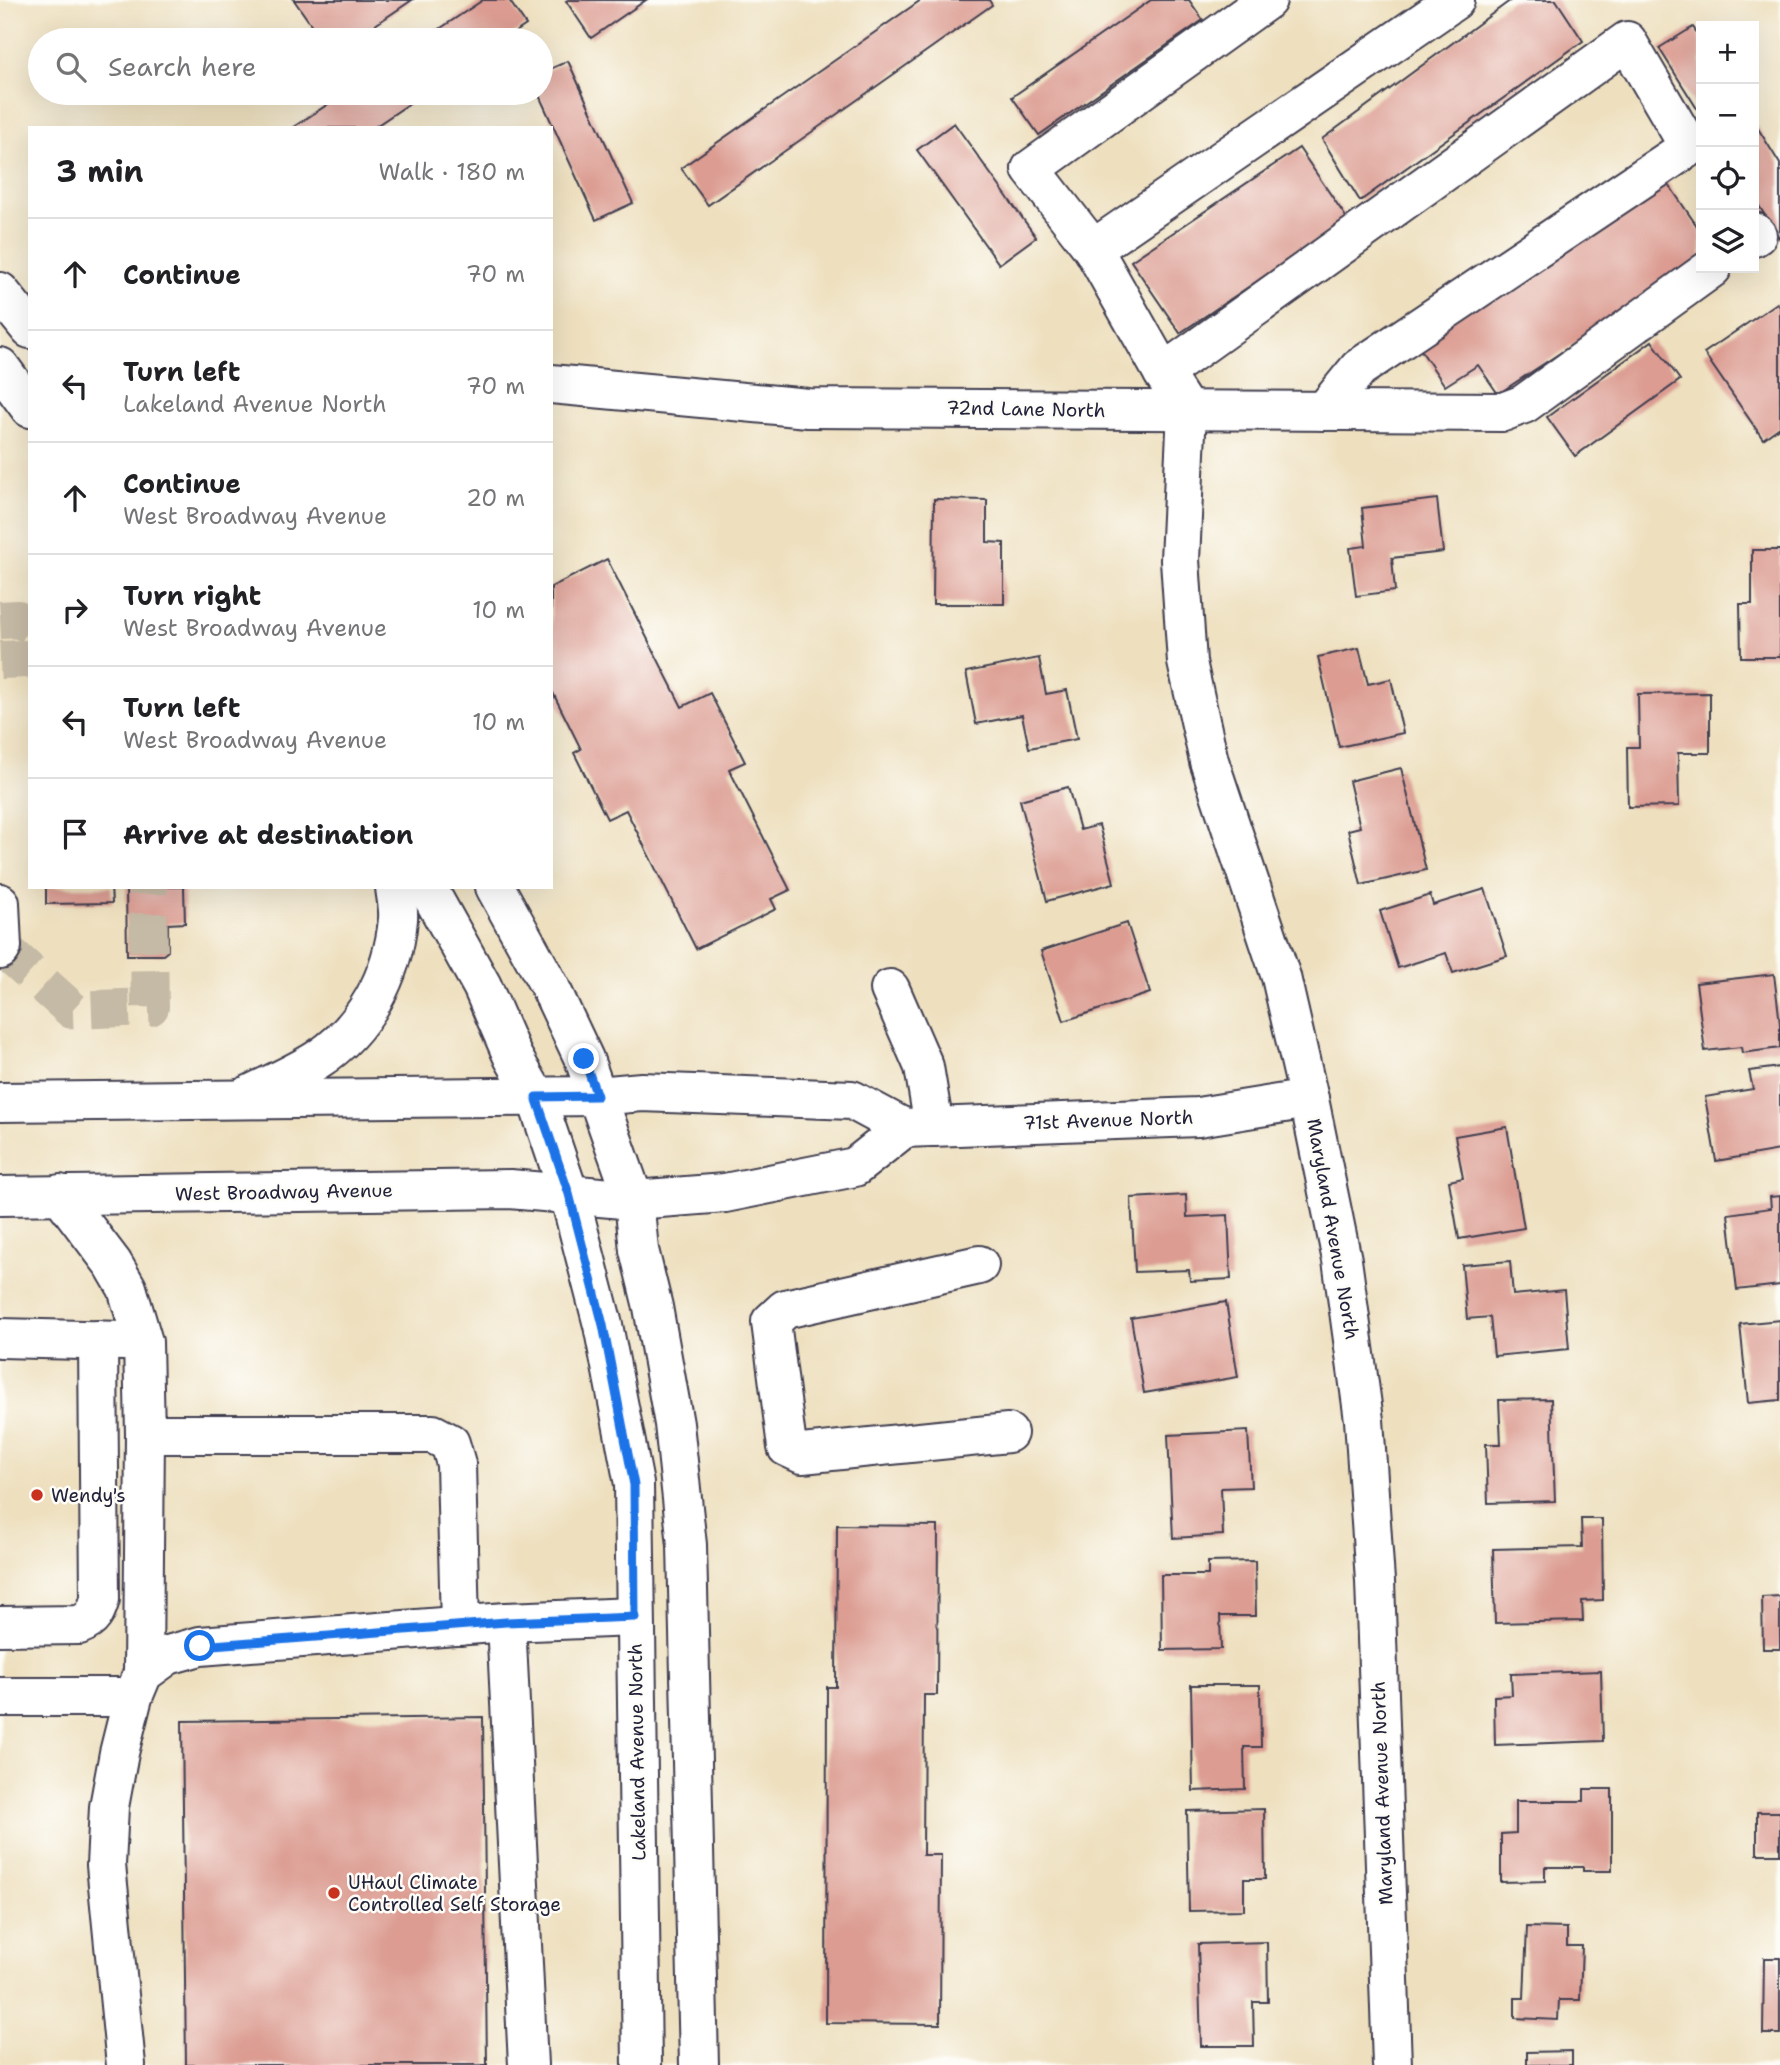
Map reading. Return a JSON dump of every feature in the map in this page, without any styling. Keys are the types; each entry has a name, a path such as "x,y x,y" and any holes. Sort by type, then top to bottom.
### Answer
{"street":[{"path":"1187,410 1093,249 1031,169 1267,0"},
{"path":"1093,249 1455,0"},
{"path":"1163,373 1627,41 1695,155 1359,368 1324,411"},
{"name":"72nd Lane North","path":"553,384 808,408 1503,412 1524,404 1705,273"},
{"path":"11,297 28,326"},
{"path":"9,371 28,404"},
{"name":"Maryland Avenue North","path":"1187,410 1180,560 1187,662 1209,761 1280,977 1309,1100 1342,1260 1364,1420 1375,1581 1392,2065"},
{"path":"238,1100 318,1059 349,1035 376,997 392,959 398,917 395,889"},
{"path":"428,889 482,986 513,1057 536,1097 569,1194"},
{"path":"496,889 551,989 584,1059 634,1200 639,1250 653,1307 674,1424 687,1545 699,2065"},
{"path":"0,903 0,950"},
{"path":"890,989 924,1067 919,1127"},
{"path":"0,1102 536,1097 642,1092 852,1100 919,1127"},
{"name":"71st Avenue North","path":"919,1127 1198,1118 1309,1100"},
{"path":"634,1200 725,1193 855,1167 919,1127"},
{"name":"West Broadway Avenue","path":"0,1196 510,1189 634,1200"},
{"path":"60,1194 113,1264 127,1288 143,1342 145,1434 138,1685 119,1753 109,1807 106,1865 126,2065"},
{"name":"Lakeland Avenue North","path":"569,1194 603,1325 634,1485 642,2065"},
{"path":"979,1265 785,1309 771,1322 787,1447 802,1454 1008,1433"},
{"path":"0,1338 143,1342"},
{"path":"0,1626 79,1625 88,1622 95,1615 100,1599 98,1340"},
{"path":"145,1434 433,1434 450,1443 456,1464 460,1626"},
{"path":"0,1697 138,1685 168,1655 200,1646 506,1622 635,1617"},
{"path":"506,1622 528,2065"}],"building":[{"path":"294,0 412,0 371,28 314,28"},
{"path":"483,0 509,0 526,25 522,28 441,28"},
{"path":"646,0 591,38 566,1"},
{"path":"921,0 989,0 992,5 708,205 681,168"},
{"path":"1151,0 1189,0 1203,20 1039,135 1012,97"},
{"path":"1511,0 1556,0 1583,41 1360,201 1322,139"},
{"path":"1693,27 1696,32 1696,107 1659,48"},
{"path":"568,61 633,203 596,220 543,105 553,105 553,68"},
{"path":"327,105 407,105 376,126 295,126"},
{"path":"954,123 1036,237 999,264 917,150"},
{"path":"1759,130 1780,164 1780,239 1759,206"},
{"path":"1299,148 1348,220 1180,333 1131,261"},
{"path":"1665,179 1696,225 1696,263 1498,394 1478,365 1445,386 1416,343"},
{"path":"1777,303 1780,307 1780,427 1763,439 1704,353"},
{"path":"1652,341 1680,380 1575,456 1547,417"},
{"path":"934,499 987,500 987,542 1004,543 1004,604 933,604"},
{"path":"1437,499 1443,552 1392,558 1395,591 1356,596 1350,548 1366,546 1362,508"},
{"path":"1752,550 1780,550 1780,657 1741,657 1740,604 1752,604"},
{"path":"607,559 682,707 710,693 745,762 729,769 790,890 771,899 776,909 696,949 626,810 607,819 574,753 581,749 553,693 553,586"},
{"path":"1359,648 1368,684 1391,679 1403,733 1339,747 1318,657"},
{"path":"1039,658 1046,694 1067,690 1077,739 1029,748 1022,715 976,724 966,672"},
{"path":"1710,693 1710,753 1678,753 1679,806 1628,807 1627,747 1639,747 1638,694"},
{"path":"1401,768 1426,870 1361,885 1348,830 1360,827 1349,781"},
{"path":"1068,787 1080,830 1099,825 1114,883 1047,901 1020,800"},
{"path":"46,889 111,889 112,903 46,904"},
{"path":"126,889 184,889 185,923 168,924 168,951 163,955 127,955"},
{"path":"1485,889 1507,956 1453,973 1446,953 1398,968 1380,911 1430,895 1433,905"},
{"path":"1127,923 1150,993 1064,1021 1041,951"},
{"path":"1774,974 1780,1048 1742,1053 1741,1047 1705,1051 1696,983"},
{"path":"1780,1067 1780,1150 1716,1161 1705,1097 1753,1089 1749,1071"},
{"path":"1507,1127 1524,1228 1459,1239 1449,1181 1463,1178 1455,1136"},
{"path":"1186,1195 1187,1217 1228,1215 1231,1279 1190,1281 1189,1270 1135,1272 1131,1198"},
{"path":"1780,1196 1780,1285 1737,1290 1728,1214 1771,1208 1770,1197"},
{"path":"1510,1261 1513,1295 1564,1290 1569,1349 1494,1356 1490,1317 1467,1319 1462,1265"},
{"path":"1226,1302 1238,1377 1144,1393 1131,1318"},
{"path":"1780,1320 1780,1400 1748,1403 1740,1324"},
{"path":"1551,1399 1555,1501 1488,1503 1486,1444 1501,1444 1499,1400"},
{"path":"1248,1431 1251,1487 1221,1488 1223,1535 1173,1538 1168,1435"},
{"path":"1581,1519 1602,1519 1603,1600 1582,1601 1583,1621 1495,1623 1493,1549 1582,1547"},
{"path":"837,1525 938,1526 937,1695 924,1695 923,1855 941,1855 940,2024 826,2023 827,1687 836,1687"},
{"path":"1255,1561 1256,1616 1220,1616 1221,1649 1162,1650 1161,1575 1208,1575 1208,1562"},
{"path":"1780,1596 1780,1649 1763,1649 1762,1597"},
{"path":"1601,1671 1603,1741 1495,1745 1494,1696 1512,1695 1511,1674"},
{"path":"1191,1685 1260,1685 1261,1747 1244,1747 1245,1789 1193,1791"},
{"name":"UHaul Climate Controlled Self Storage","path":"483,1717 487,2065 186,2065 182,1721"},
{"path":"1584,1789 1612,1789 1612,1871 1583,1871 1583,1867 1545,1867 1545,1881 1501,1882 1501,1834 1516,1833 1516,1801 1584,1801"},
{"path":"1264,1809 1265,1879 1244,1879 1244,1910 1189,1911 1187,1811"},
{"path":"1757,1812 1780,1812 1780,1854 1757,1854"},
{"path":"1527,1927 1567,1928 1567,1946 1582,1946 1580,2000 1559,2000 1558,2020 1515,2018 1515,1998 1524,1998"},
{"path":"1267,1942 1268,2002 1253,2002 1254,2046 1201,2046 1198,1944"},
{"path":"1764,1958 1780,1958 1780,2034 1763,2034"},
{"path":"1572,2051 1572,2065 1527,2065 1527,2052"}],"tunnel":[{"path":"0,620 18,619 28,624"},
{"path":"0,660 28,659"},
{"path":"2,947 72,1010 150,1007 148,889"}],"place":[{"name":"Wendy's","path":"37,1495"},
{"name":"UHaul Climate Controlled Self Storage","path":"334,1893"}],"route":[{"path":"200,1646 506,1622 635,1617 634,1485 603,1325 569,1194 536,1097 597,1096 584,1059"}]}
